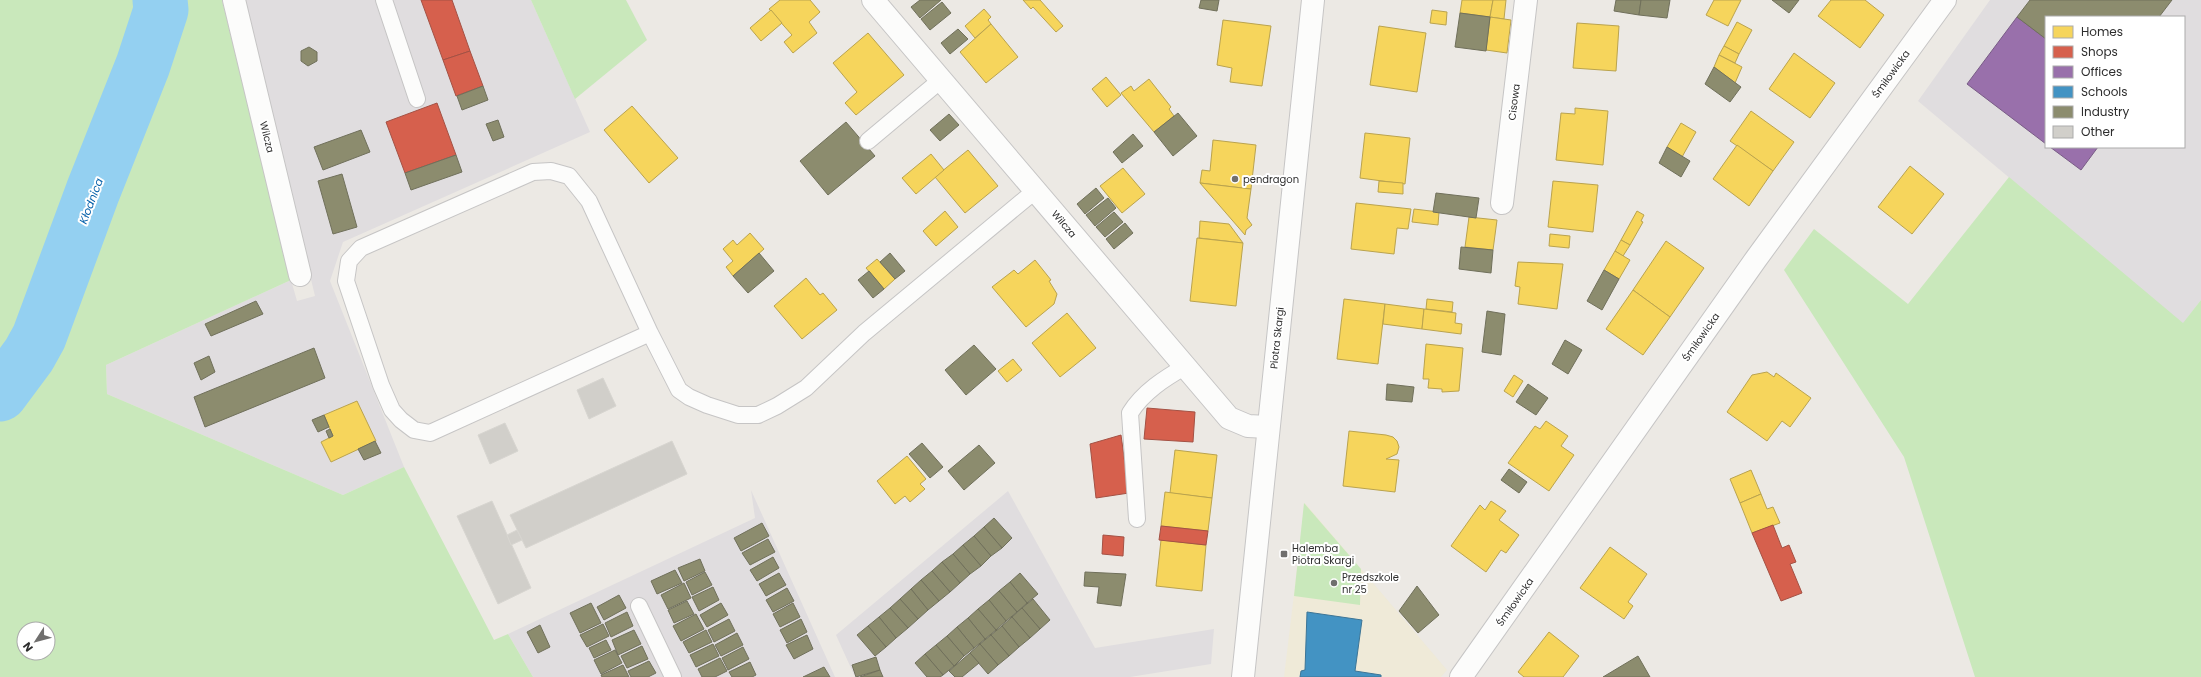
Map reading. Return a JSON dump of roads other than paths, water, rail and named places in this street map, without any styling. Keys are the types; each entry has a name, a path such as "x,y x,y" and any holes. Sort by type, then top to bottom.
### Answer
{"street":[{"name":"Wilcza","path":"234,0 300,275"},
{"name":"Wilcza","path":"873,0 942,79 1229,418 1248,426 1268,427"},
{"name":"Piotra Skargi","path":"1243,677 1313,0"},
{"name":"Cisowa","path":"1502,204 1526,0"},
{"name":"Śmiłowicka","path":"1461,677 1756,259 1945,0"}],"lane":[{"path":"369,0 374,0"},
{"path":"384,0 417,99"},
{"path":"868,141 942,79"},
{"path":"650,333 430,433 414,430 392,410 381,385 346,281 348,261 361,248 533,172 551,171 569,176 589,201 650,333 671,377 679,390 689,397 738,415 758,415 777,406 806,388 864,333 1036,190"},
{"path":"1137,519 1130,413 1138,401 1170,375 1186,366"},
{"path":"639,606 673,677"}],"waterway":[{"name":"Kłodnica","path":"0,394 29,355 39,337 93,191 143,65 161,10 160,0"}],"place":[{"name":"pendragon","path":"1235,179"},
{"name":"Halemba Piotra Skargi","path":"1284,554"},
{"name":"Przedszkole nr 25","path":"1334,583"}]}
